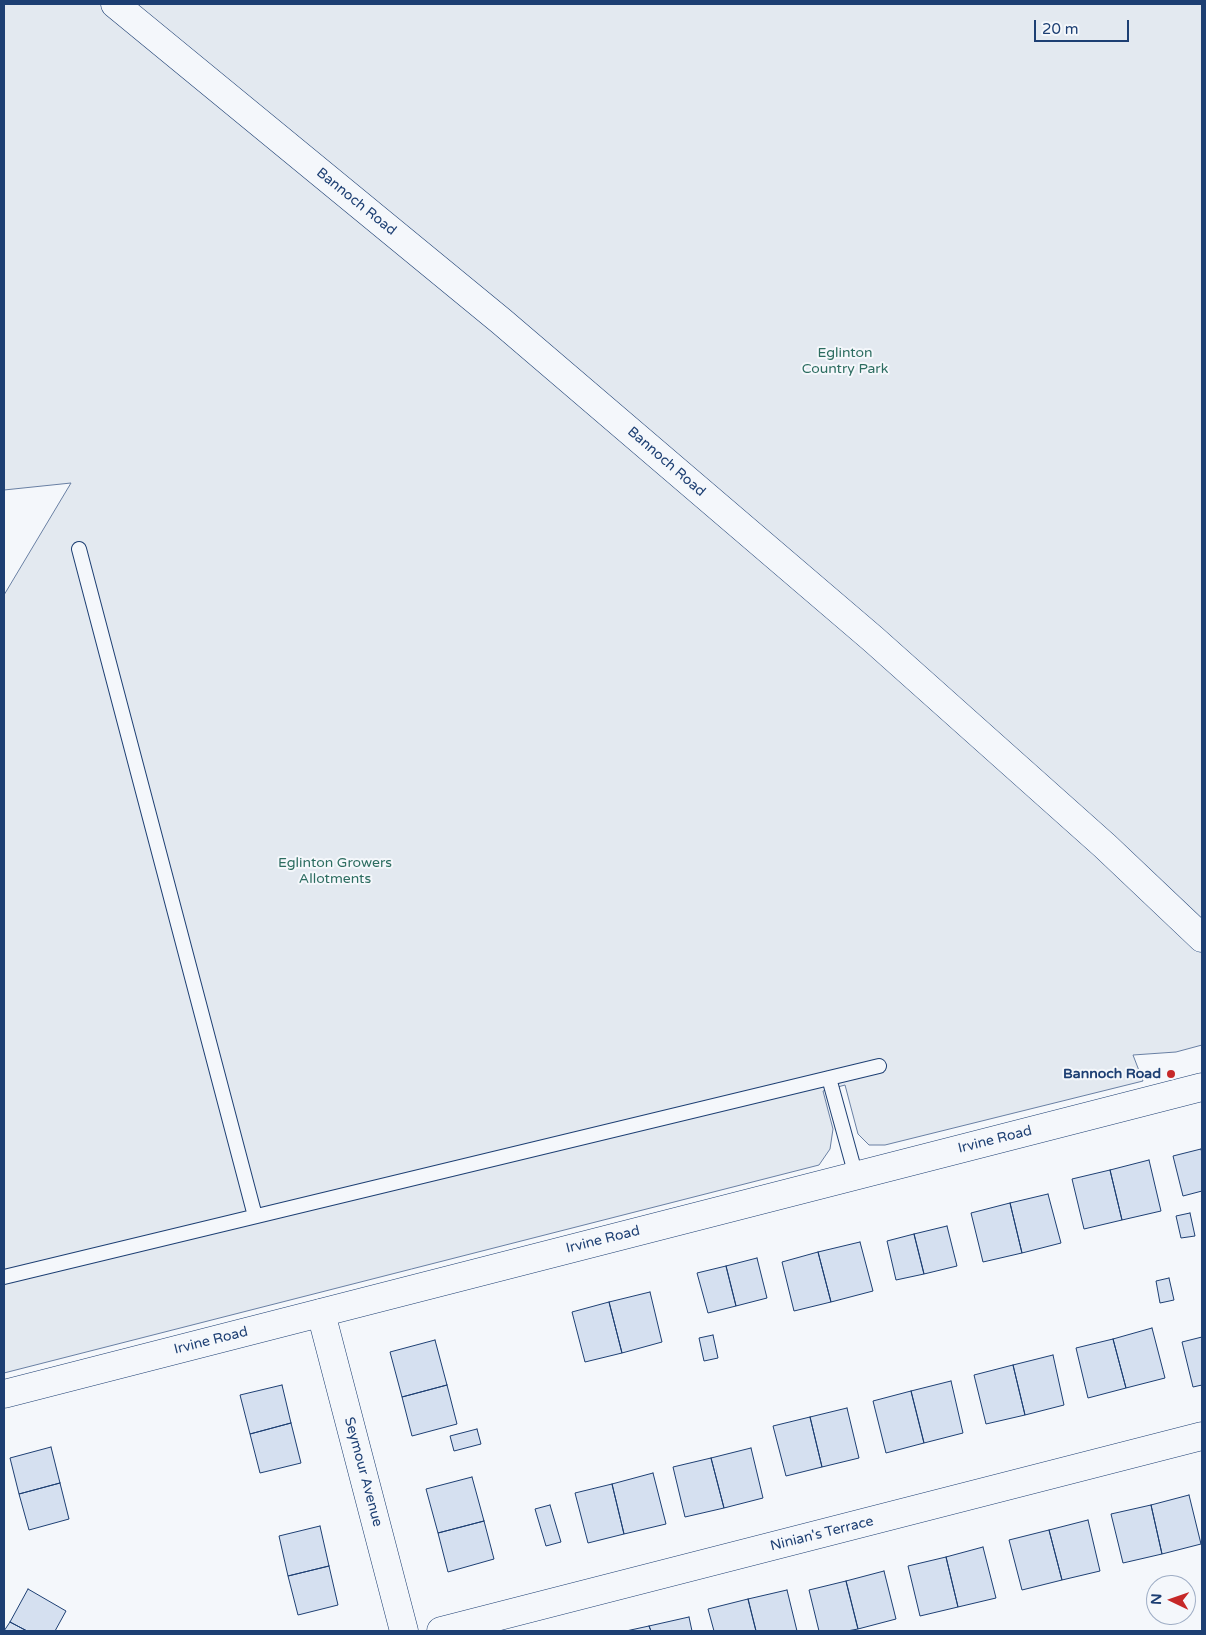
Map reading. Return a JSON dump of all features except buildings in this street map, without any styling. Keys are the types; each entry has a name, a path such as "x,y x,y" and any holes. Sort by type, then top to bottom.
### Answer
{"street":[{"name":"Bannoch Road","path":"115,4 501,321 873,639 1105,846 1202,938"},
{"name":"Irvine Road","path":"4,1394 1202,1087"},
{"name":"Seymour Avenue","path":"321,1312 404,1631"},
{"name":"Ninian's Terrace","path":"441,1631 1202,1436"}],"lane":[{"path":"79,549 255,1216"},
{"path":"4,1277 878,1066"},
{"path":"829,1078 856,1176"}],"green space":[{"path":"4,4 1202,4 1202,1045 1176,1052 1133,1055 1143,1081 885,1145 869,1145 858,1134 845,1085 823,1091 833,1129 830,1149 819,1165 4,1373 4,595 71,483 4,490"}],"place":[{"name":"Bannoch Road","path":"1171,1074"}],"park label":[{"name":"Eglinton Country Park","path":"845,362"},
{"name":"Eglinton Growers Allotments","path":"335,872"}]}
